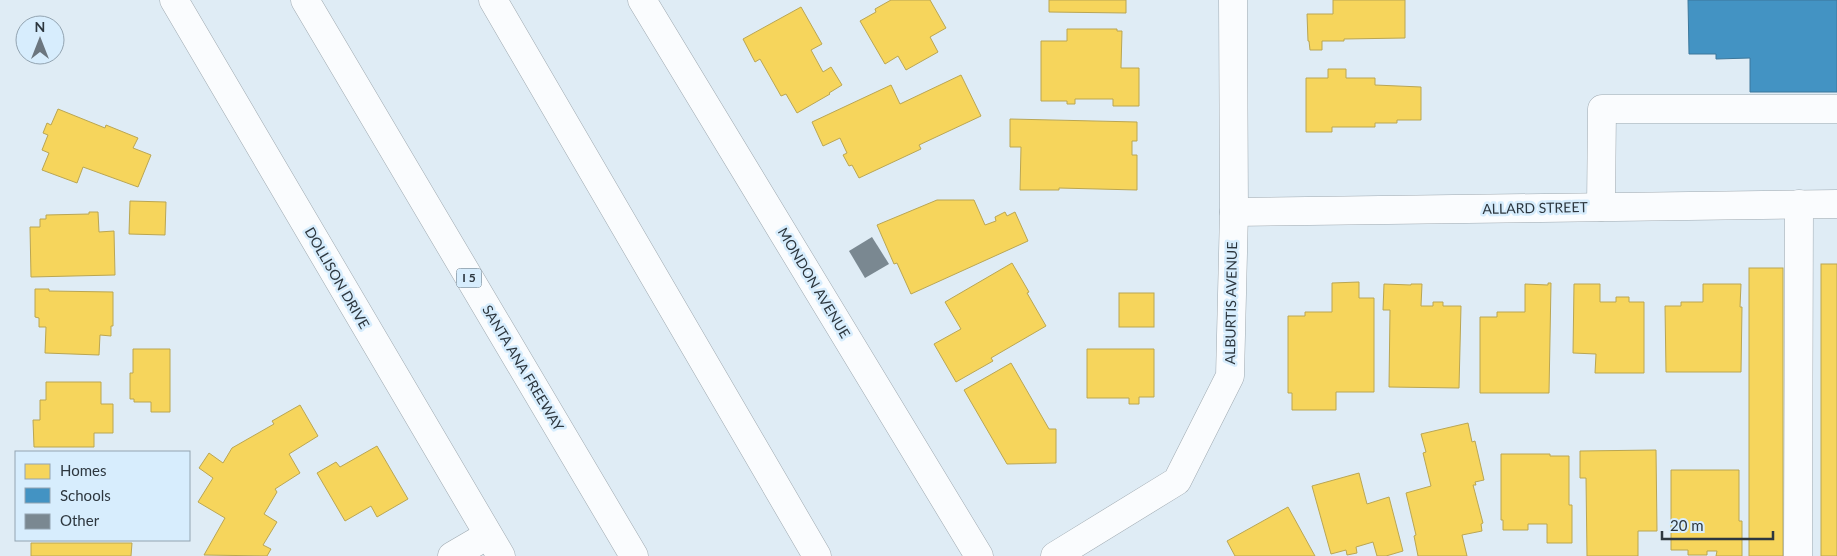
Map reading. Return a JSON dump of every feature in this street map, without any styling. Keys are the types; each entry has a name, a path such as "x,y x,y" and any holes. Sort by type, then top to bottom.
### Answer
{"main road":[{"name":"DOLLISON DRIVE","path":"174,0 494,545"},
{"name":"SANTA ANA FREEWAY","path":"305,0 634,556"},
{"path":"493,0 817,556"},
{"name":"ALBURTIS AVENUE","path":"1055,556 1176,481 1230,376 1234,212 1233,0"},
{"name":"MONDON AVENUE","path":"651,3 979,556"},
{"path":"1601,207 1602,109 1837,109"},
{"path":"1798,556 1799,204"},
{"name":"ALLARD STREET","path":"1234,212 1837,204"},
{"path":"452,556 494,545"}],"building: Homes":[{"path":"891,0 930,0 946,28 930,37 938,52 906,70 898,56 885,64 860,21 876,12 875,9"},
{"path":"1049,0 1126,0 1126,13 1049,12"},
{"path":"1333,0 1405,0 1405,38 1322,41 1322,50 1310,50 1307,14 1333,14"},
{"path":"801,7 822,44 811,50 823,72 831,67 842,85 797,113 786,94 781,96 760,59 755,62 743,39"},
{"path":"1067,29 1117,29 1117,31 1122,31 1121,68 1139,68 1139,106 1113,106 1113,99 1075,99 1075,104 1067,104 1067,101 1041,101 1041,41 1067,41"},
{"path":"1328,69 1346,69 1346,78 1375,78 1375,85 1421,87 1421,120 1397,120 1397,123 1375,123 1375,127 1332,127 1332,132 1306,132 1306,78 1328,78"},
{"path":"961,75 981,116 919,145 921,149 859,178 852,165 849,166 843,155 847,153 840,138 823,146 812,122 891,85 900,104"},
{"path":"58,109 105,128 106,125 138,138 133,148 151,155 138,187 83,167 77,183 42,170 49,153 42,150 48,135 43,133 47,123 51,125"},
{"path":"1010,119 1137,122 1137,141 1132,141 1132,155 1137,155 1137,190 1059,188 1059,190 1020,190 1021,147 1010,147"},
{"path":"937,200 974,200 985,225 996,221 995,217 1005,212 1007,216 1015,212 1028,241 911,294 897,263 894,264 877,225"},
{"path":"130,201 166,202 165,235 129,234"},
{"path":"89,212 98,212 99,232 114,231 115,275 31,277 30,227 40,227 40,219 46,219 46,215 89,214"},
{"path":"1012,263 1046,326 991,358 993,361 956,382 934,344 961,329 945,302"},
{"path":"1821,264 1837,264 1837,556 1821,556"},
{"path":"1749,268 1783,268 1783,556 1749,556"},
{"path":"1359,282 1359,298 1374,298 1374,392 1336,392 1336,410 1292,410 1292,393 1288,393 1288,316 1305,316 1305,312 1332,312 1332,283"},
{"path":"1548,283 1551,283 1549,393 1480,393 1480,317 1497,317 1497,312 1525,312 1525,284 1548,285"},
{"path":"1384,284 1422,284 1421,306 1433,306 1433,302 1443,302 1443,306 1461,306 1459,388 1389,387 1390,310 1383,310"},
{"path":"1574,284 1600,284 1600,302 1616,302 1616,297 1629,297 1629,302 1644,302 1644,373 1595,373 1596,354 1573,353"},
{"path":"1703,284 1741,284 1741,372 1666,372 1665,306 1681,306 1681,302 1703,302"},
{"path":"35,289 113,292 113,326 111,326 111,336 100,335 99,355 45,353 46,327 39,327 39,318 35,317"},
{"path":"1119,293 1154,293 1154,327 1119,327"},
{"path":"133,349 170,349 170,412 151,412 151,402 134,402 134,399 130,399 130,373 133,373"},
{"path":"1087,349 1154,349 1154,397 1139,397 1139,404 1129,404 1129,398 1087,398"},
{"path":"1011,363 1049,429 1056,429 1056,463 1007,464 964,390"},
{"path":"46,382 101,382 101,404 113,404 113,433 94,433 94,447 34,447 33,420 40,420 40,400 46,400"},
{"path":"300,405 318,436 289,454 300,473 275,489 277,492 264,514 277,522 263,545 271,549 267,556 204,555 225,518 198,502 213,478 199,468 209,453 223,463 232,448 274,424 272,421"},
{"path":"1468,423 1472,442 1475,441 1484,480 1475,482 1476,485 1473,485 1483,523 1481,524 1482,531 1462,535 1467,556 1418,556 1414,536 1416,535 1406,493 1431,486 1423,453 1426,452 1421,434"},
{"path":"377,446 408,499 377,517 371,506 345,521 317,473 336,462 340,467"},
{"path":"1656,450 1657,531 1638,531 1638,556 1587,556 1586,478 1580,478 1580,451"},
{"path":"1501,454 1569,456 1569,505 1572,505 1572,543 1547,543 1547,524 1528,524 1528,530 1503,530 1503,520 1501,520"},
{"path":"1671,470 1739,470 1739,521 1742,521 1742,556 1716,556 1717,551 1707,551 1707,555 1688,555 1688,550 1671,550"},
{"path":"1359,473 1367,504 1389,497 1403,551 1386,556 1377,556 1373,542 1356,547 1357,553 1347,555 1346,550 1331,554 1312,486"},
{"path":"1288,507 1315,556 1235,556 1227,541"},
{"path":"31,543 132,543 131,556 31,556"}],"building: Schools":[{"path":"1688,0 1837,0 1837,92 1750,92 1750,58 1716,59 1716,54 1689,54"}],"building: Other":[{"path":"872,237 889,264 865,278 849,251"}]}
